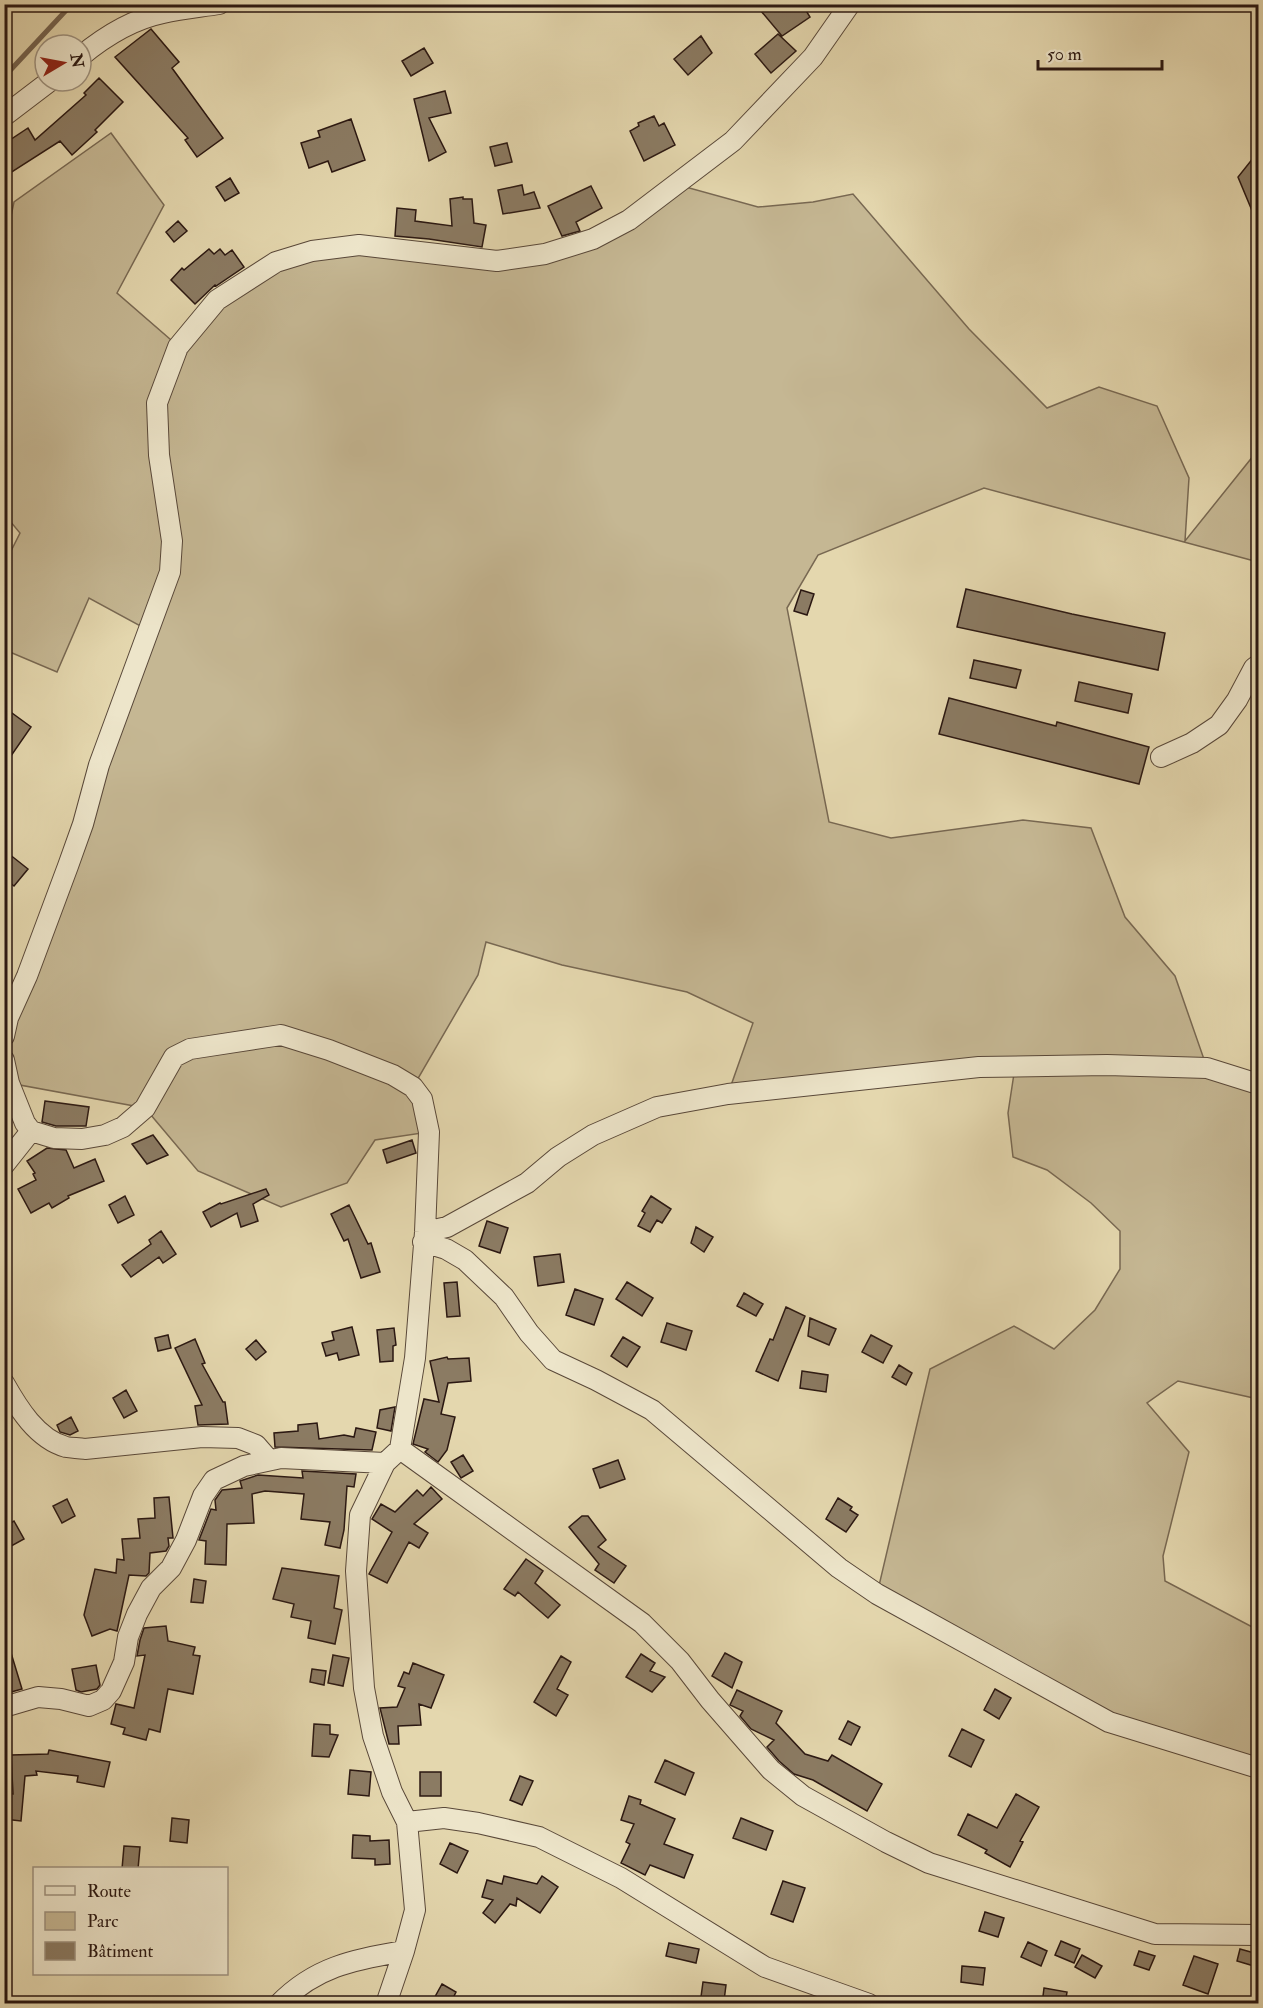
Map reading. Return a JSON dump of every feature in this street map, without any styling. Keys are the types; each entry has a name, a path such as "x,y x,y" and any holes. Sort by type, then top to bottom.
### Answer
{"street":[{"path":"93,46 115,33 162,13 219,4"},
{"path":"4,1036 8,1017 27,976 68,866 99,765 170,572 172,541 159,455 157,403 178,347 217,300 276,262 312,251 359,245 497,261 545,255 593,239 629,220 733,141 813,57 850,4"},
{"path":"4,116 34,93"},
{"path":"1161,757 1192,742 1219,725 1258,664"},
{"path":"4,1060 9,1083 25,1123 31,1131 54,1138 82,1139 105,1135 123,1127 145,1108 174,1057 190,1049 281,1035 329,1050 393,1075 413,1087 422,1099 429,1132 416,1358 400,1449 385,1463 360,1515 356,1571 364,1688 371,1727 392,1792 407,1822 415,1910 386,2004"},
{"path":"424,1237 528,1183 558,1158 593,1135 657,1107 728,1094 979,1067 1107,1065 1207,1068 1258,1084"},
{"path":"4,1165 31,1131"},
{"path":"424,1237 465,1260 504,1297 529,1333 553,1360 652,1410 839,1568 878,1594 1109,1722 1258,1768"},
{"path":"4,1383 19,1409 47,1438 66,1447 85,1449 202,1437 238,1438 256,1445 269,1460"},
{"path":"400,1449 642,1623 680,1661 710,1700 764,1762 803,1796 929,1863 1155,1934 1258,1935"},
{"path":"4,1707 38,1697 61,1699 89,1706 103,1700 111,1691 124,1662 128,1637 137,1614 151,1588 171,1568 186,1540 203,1496 214,1480 244,1466 281,1458 385,1463"},
{"path":"407,1822 444,1818 539,1837 621,1878 765,1967 869,2004"},
{"path":"279,2004 289,1994 324,1970 359,1959 404,1951"}],"green space":[{"path":"111,133 164,205 117,293 178,346 217,300 312,251 545,254 675,184 758,207 813,202 853,194 969,329 1047,408 1099,387 1157,406 1189,478 1185,541 1258,450 1258,562 984,488 818,555 787,608 829,822 891,838 1023,820 1091,828 1125,917 1175,976 1207,1068 1258,1084 1258,1399 1178,1381 1147,1403 1189,1452 1163,1556 1165,1581 1258,1630 1258,1768 1109,1722 877,1594 930,1369 1014,1326 1054,1349 1095,1310 1120,1269 1120,1231 1091,1203 1047,1170 1013,1157 1008,1113 1015,1067 728,1094 753,1023 687,992 562,965 486,942 478,975 413,1087 429,1132 375,1140 347,1183 281,1207 198,1171 145,1108 9,1083 4,1060 5,1036 148,630 89,598 57,672 5,650 5,563 20,533 5,515 5,244 14,202"}],"building":[{"path":"770,4 777,11 787,4 802,4 810,17 782,36 761,11"},
{"path":"151,29 179,62 172,68 223,138 197,157 185,140 188,138 115,57"},
{"path":"778,34 796,51 771,73 755,54"},
{"path":"701,36 712,53 688,75 674,59"},
{"path":"424,48 433,63 411,76 402,61"},
{"path":"99,78 123,102 95,130 97,132 72,155 60,141 4,177 4,144 28,128 35,140 86,95 84,93 93,93 93,84"},
{"path":"445,91 451,113 429,118 446,152 429,161 414,99"},
{"path":"654,116 659,126 664,123 675,145 644,161 630,131 639,126 638,123"},
{"path":"351,119 365,160 332,172 328,161 309,168 301,143 320,137 318,131"},
{"path":"507,143 512,162 495,166 490,147"},
{"path":"1258,152 1258,225 1238,177"},
{"path":"230,178 239,193 225,201 216,187"},
{"path":"522,185 524,195 534,192 540,208 503,214 498,190"},
{"path":"591,186 602,208 576,222 580,231 562,236 548,206"},
{"path":"463,197 463,199 472,199 474,223 486,225 482,247 395,236 397,208 416,210 415,221 452,226 450,199"},
{"path":"178,221 187,231 174,242 166,232"},
{"path":"209,249 214,254 220,249 225,255 232,250 244,267 215,285 195,304 171,280 182,268 184,270"},
{"path":"966,589 1165,633 1158,670 957,627"},
{"path":"801,590 814,594 807,615 794,611"},
{"path":"974,660 1021,670 1016,688 970,678"},
{"path":"1079,682 1132,694 1128,713 1075,701"},
{"path":"949,698 1056,726 1057,722 1149,747 1139,784 939,734"},
{"path":"12,713 31,727 4,766 4,723"},
{"path":"4,850 28,869 14,886 4,878"},
{"path":"45,1101 89,1107 86,1126 56,1126 42,1122"},
{"path":"153,1135 168,1155 147,1164 132,1144"},
{"path":"412,1140 416,1153 387,1163 383,1150"},
{"path":"47,1148 66,1150 74,1168 95,1159 104,1181 68,1196 69,1198 52,1208 49,1203 31,1213 18,1189 36,1180 33,1174 35,1173 27,1161"},
{"path":"266,1189 269,1195 253,1204 258,1221 241,1227 237,1213 211,1227 203,1212 220,1203"},
{"path":"125,1196 134,1215 118,1223 109,1205"},
{"path":"651,1196 671,1209 662,1223 657,1220 650,1232 638,1226 645,1213 642,1211"},
{"path":"349,1205 368,1244 371,1243 380,1272 361,1278 348,1239 344,1241 331,1214"},
{"path":"487,1221 508,1228 500,1253 479,1246"},
{"path":"696,1227 713,1237 704,1252 691,1243"},
{"path":"161,1231 176,1254 163,1263 159,1257 131,1277 122,1265 151,1244 149,1240"},
{"path":"560,1254 564,1282 538,1286 534,1257"},
{"path":"457,1282 460,1316 447,1317 444,1283"},
{"path":"627,1282 653,1298 642,1316 616,1299"},
{"path":"575,1289 603,1299 594,1325 566,1315"},
{"path":"744,1293 763,1304 756,1316 737,1306"},
{"path":"786,1307 805,1316 778,1381 756,1371 770,1339 773,1340"},
{"path":"810,1318 836,1329 829,1345 808,1336"},
{"path":"667,1323 692,1331 686,1350 661,1342"},
{"path":"352,1327 359,1355 339,1360 337,1353 326,1356 322,1343 334,1340 332,1332"},
{"path":"394,1328 396,1345 393,1346 393,1361 380,1362 377,1330"},
{"path":"168,1335 171,1348 158,1351 155,1338"},
{"path":"871,1335 892,1346 883,1363 862,1352"},
{"path":"623,1337 640,1347 627,1367 611,1356"},
{"path":"195,1339 205,1363 202,1364 225,1402 228,1424 198,1425 195,1406 202,1405 175,1348"},
{"path":"256,1340 266,1352 256,1360 246,1349"},
{"path":"447,1357 448,1359 469,1358 471,1381 448,1383 441,1414 455,1417 447,1450 438,1462 425,1452 428,1449 413,1444 424,1399 439,1402 430,1361"},
{"path":"899,1365 912,1373 906,1385 892,1377"},
{"path":"802,1371 828,1375 826,1392 800,1388"},
{"path":"126,1390 137,1411 124,1418 113,1398"},
{"path":"395,1407 391,1431 377,1428 380,1410"},
{"path":"71,1417 78,1431 70,1435 60,1432 57,1425"},
{"path":"317,1423 319,1439 344,1435 354,1437 356,1428 376,1432 372,1450 275,1447 274,1433 298,1431 298,1425"},
{"path":"463,1455 473,1471 461,1478 451,1462"},
{"path":"618,1460 625,1479 600,1488 593,1469"},
{"path":"302,1471 356,1474 354,1487 347,1486 344,1530 340,1548 325,1545 330,1522 301,1519 304,1494 265,1491 252,1494 254,1523 227,1524 226,1565 205,1564 206,1541 199,1540 211,1509 216,1510 215,1500 222,1490 242,1488 240,1481 258,1475 303,1478"},
{"path":"431,1487 442,1499 414,1524 428,1533 419,1548 409,1542 387,1583 369,1574 392,1532 372,1519 381,1504 395,1512 417,1490 423,1496"},
{"path":"169,1497 173,1538 168,1538 169,1546 166,1551 150,1553 149,1573 146,1576 129,1575 117,1631 110,1629 92,1636 84,1615 95,1569 116,1573 117,1559 124,1560 122,1539 140,1538 138,1519 155,1518 154,1498"},
{"path":"838,1498 852,1507 850,1510 858,1515 846,1532 826,1519"},
{"path":"67,1499 75,1516 62,1523 53,1506"},
{"path":"582,1516 588,1516 606,1540 598,1547 626,1566 614,1583 595,1570 599,1564 569,1527"},
{"path":"14,1521 24,1539 4,1550 4,1527"},
{"path":"526,1559 543,1571 535,1583 560,1605 548,1618 518,1592 515,1596 504,1589"},
{"path":"282,1568 339,1576 334,1608 342,1610 335,1644 308,1638 311,1621 291,1617 294,1604 273,1599"},
{"path":"194,1579 206,1581 203,1603 191,1602"},
{"path":"166,1626 168,1641 195,1647 193,1655 200,1656 193,1694 168,1689 160,1732 149,1729 146,1740 123,1734 125,1728 111,1724 116,1704 134,1708 145,1655 137,1656 144,1628"},
{"path":"4,1643 8,1643 22,1689 4,1694"},
{"path":"725,1653 742,1662 732,1688 712,1676"},
{"path":"641,1654 655,1663 650,1671 665,1677 652,1692 626,1677"},
{"path":"333,1655 349,1658 343,1686 328,1683"},
{"path":"561,1656 571,1662 557,1689 568,1695 556,1716 534,1702"},
{"path":"413,1663 444,1675 431,1708 419,1704 421,1725 398,1726 399,1744 389,1744 380,1708 397,1707 405,1688 398,1686 404,1672 409,1674"},
{"path":"96,1665 100,1685 97,1689 81,1692 76,1690 72,1669"},
{"path":"312,1669 326,1671 324,1685 310,1682"},
{"path":"995,1689 1011,1698 999,1719 984,1710"},
{"path":"737,1690 782,1711 776,1723 805,1754 828,1761 832,1755 882,1784 867,1811 813,1780 794,1774 779,1761 767,1747 774,1740 751,1729 740,1716 743,1711 730,1705"},
{"path":"848,1721 860,1727 851,1745 839,1739"},
{"path":"314,1724 330,1725 330,1734 338,1735 329,1757 312,1756"},
{"path":"962,1729 984,1740 971,1767 949,1756"},
{"path":"49,1750 110,1762 104,1787 77,1782 78,1776 36,1771 37,1775 25,1776 21,1821 4,1819 4,1793 13,1794 11,1755 48,1754"},
{"path":"665,1760 694,1773 685,1795 655,1782"},
{"path":"350,1770 371,1772 369,1796 348,1794"},
{"path":"420,1772 441,1772 441,1796 420,1796"},
{"path":"520,1776 533,1781 522,1805 510,1800"},
{"path":"1016,1794 1039,1807 1020,1841 1023,1842 1010,1867 985,1853 987,1850 958,1835 968,1814 997,1828"},
{"path":"629,1796 641,1800 640,1804 675,1819 664,1844 693,1855 684,1878 650,1865 645,1875 621,1863 630,1844 626,1842 634,1824 621,1820"},
{"path":"172,1818 189,1820 187,1843 170,1841"},
{"path":"741,1818 773,1831 766,1850 733,1838"},
{"path":"353,1835 370,1836 370,1841 389,1840 390,1864 375,1865 375,1859 352,1858"},
{"path":"450,1843 468,1851 457,1873 440,1864"},
{"path":"124,1846 140,1847 138,1867 122,1867"},
{"path":"504,1876 537,1884 542,1876 558,1887 540,1913 517,1898 516,1906 510,1904 495,1923 483,1913 493,1900 482,1897 487,1880 502,1884"},
{"path":"783,1881 805,1888 793,1922 771,1914"},
{"path":"985,1912 1004,1918 998,1937 979,1931"},
{"path":"1061,1941 1080,1949 1074,1963 1055,1955"},
{"path":"1028,1942 1047,1951 1041,1966 1021,1957"},
{"path":"669,1943 699,1949 696,1963 666,1956"},
{"path":"1240,1949 1258,1954 1254,1966 1237,1961"},
{"path":"1139,1951 1155,1956 1149,1970 1134,1965"},
{"path":"1082,1955 1102,1966 1095,1978 1075,1967"},
{"path":"1194,1956 1218,1964 1208,1994 1183,1985"},
{"path":"962,1966 985,1968 983,1985 961,1982"},
{"path":"703,1982 726,1985 724,2001 701,1997"},
{"path":"442,1984 456,1992 450,2004 431,2004"},
{"path":"1044,1988 1067,1992 1065,2004 1042,2004"}],"waterway":[{"path":"4,77 72,4"}]}
